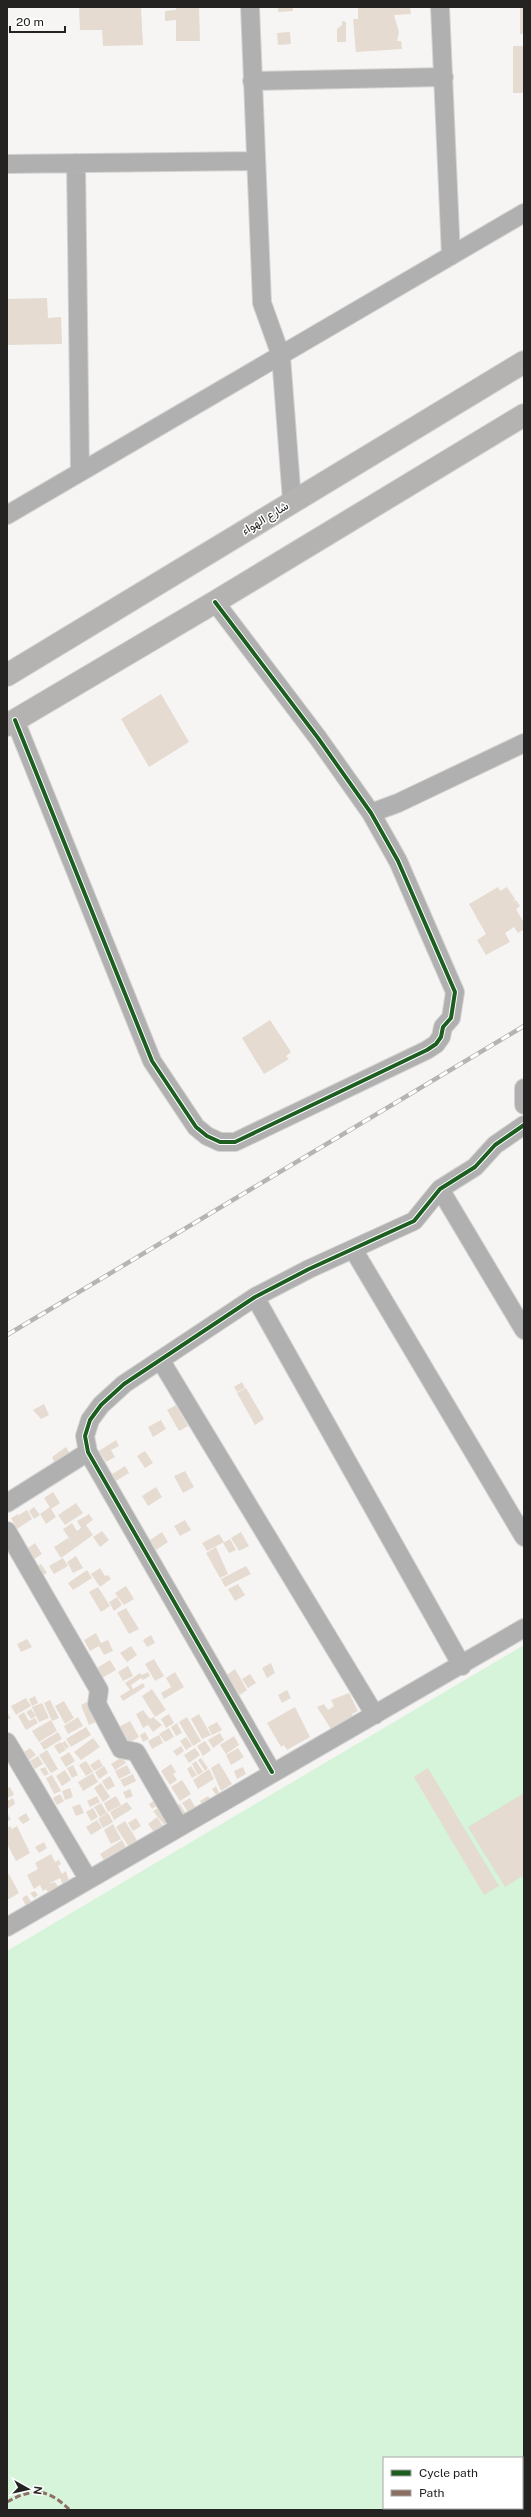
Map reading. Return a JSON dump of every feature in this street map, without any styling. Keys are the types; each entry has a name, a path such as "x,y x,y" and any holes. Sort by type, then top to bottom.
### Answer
{"main road":[{"name":"شارع الهواء","path":"7,675 292,501 524,362"},
{"path":"11,723 215,602 524,415"}],"street":[{"path":"250,7 255,161 262,303 281,356 292,501"},
{"path":"440,7 451,256"},
{"path":"252,81 444,77"},
{"path":"7,164 255,161"},
{"path":"76,163 80,472"},
{"path":"7,515 524,213"},
{"path":"11,723 152,1061 196,1127 207,1136 220,1142 235,1142 427,1050 436,1044 441,1037 443,1027 451,1018 455,992 398,861 371,813 318,738 215,602"},
{"path":"371,813 398,803 524,743"},
{"path":"524,1088 524,1105"},
{"path":"272,1772 88,1452 87,1431 90,1420 101,1405 124,1384 161,1361 255,1297 414,1221 440,1189 475,1167 495,1145 524,1125"},
{"path":"440,1189 524,1330"},
{"path":"353,1249 524,1537"},
{"path":"255,1297 462,1666"},
{"path":"161,1361 375,1715"},
{"path":"7,1503 88,1452"},
{"path":"7,1530 100,1690 97,1704 121,1749 136,1752 179,1826"},
{"path":"7,1928 272,1772 462,1666 524,1628"},
{"path":"7,1742 88,1879"}],"green space":[{"path":"524,1645 524,2510 7,2510 7,1951"}],"building":[{"path":"79,7 141,7 143,45 103,46 102,30 80,30"},
{"path":"176,7 199,7 200,41 176,41 176,20 165,21 165,11 176,10"},
{"path":"278,7 293,7 293,11 278,12"},
{"path":"358,7 410,7 411,14 394,15 399,32 397,41 401,41 402,49 356,52 353,19 358,19"},
{"path":"520,7 524,7 524,34 520,34"},
{"path":"342,21 346,22 346,42 337,42 337,29 342,25"},
{"path":"290,32 291,44 278,45 277,33"},
{"path":"513,46 524,46 524,93 513,93"},
{"path":"47,298 48,318 61,317 62,344 7,345 7,299"},
{"path":"161,694 189,742 149,767 121,719"},
{"path":"498,887 500,891 507,887 515,899 513,902 516,900 520,906 516,909 524,923 524,929 518,933 514,927 505,933 510,942 486,955 477,940 486,934 469,904"},
{"path":"270,1020 291,1052 286,1056 289,1059 264,1074 242,1038"},
{"path":"242,1382 245,1388 237,1392 234,1387"},
{"path":"246,1388 264,1419 255,1425 237,1393"},
{"path":"44,1404 49,1415 41,1419 33,1410"},
{"path":"176,1405 188,1426 179,1431 167,1410"},
{"path":"161,1420 166,1429 153,1437 148,1427"},
{"path":"116,1440 119,1446 111,1450 115,1457 106,1462 99,1451"},
{"path":"66,1447 72,1457 56,1466 52,1457"},
{"path":"145,1451 153,1463 145,1468 137,1456"},
{"path":"125,1466 129,1473 116,1481 112,1474"},
{"path":"185,1471 194,1487 183,1493 174,1476"},
{"path":"156,1487 162,1497 148,1506 142,1496"},
{"path":"53,1492 60,1503 51,1509 44,1498"},
{"path":"76,1503 83,1513 65,1525 58,1515"},
{"path":"34,1507 40,1515 34,1519 29,1511"},
{"path":"50,1507 56,1517 46,1524 40,1514"},
{"path":"27,1510 32,1519 17,1529 11,1518 18,1514 21,1519 19,1515"},
{"path":"89,1514 93,1520 86,1525 93,1535 61,1558 54,1547 68,1538 73,1545 63,1529 72,1523 77,1531 81,1528 77,1521"},
{"path":"185,1520 191,1530 180,1536 174,1526"},
{"path":"102,1531 109,1540 100,1547 93,1537"},
{"path":"162,1532 168,1542 156,1550 150,1540"},
{"path":"241,1532 249,1546 239,1551 231,1538"},
{"path":"219,1534 224,1542 207,1551 202,1543"},
{"path":"230,1539 236,1550 229,1553 223,1543"},
{"path":"35,1543 42,1554 28,1563 21,1553"},
{"path":"216,1547 228,1574 220,1578 206,1553"},
{"path":"76,1556 83,1568 73,1573 67,1562"},
{"path":"63,1558 68,1566 54,1574 49,1566"},
{"path":"41,1564 47,1573 38,1578 32,1569"},
{"path":"246,1566 251,1574 225,1587 221,1579"},
{"path":"100,1568 105,1576 108,1575 111,1579 100,1587 91,1574"},
{"path":"87,1570 92,1578 73,1590 68,1583"},
{"path":"238,1584 245,1595 235,1601 228,1589"},
{"path":"126,1586 134,1599 124,1605 115,1593"},
{"path":"98,1587 110,1606 101,1612 89,1592"},
{"path":"117,1597 122,1605 114,1611 109,1602"},
{"path":"126,1608 139,1629 129,1634 117,1613"},
{"path":"96,1633 101,1643 108,1640 113,1651 104,1655 99,1646 90,1651 84,1640"},
{"path":"151,1635 155,1643 147,1647 143,1640"},
{"path":"27,1639 32,1647 21,1652 17,1644"},
{"path":"131,1646 137,1655 127,1662 120,1653"},
{"path":"154,1659 164,1676 155,1681 145,1664"},
{"path":"110,1660 116,1670 102,1678 97,1668"},
{"path":"271,1663 275,1673 267,1678 262,1668"},
{"path":"128,1666 133,1676 123,1681 118,1672"},
{"path":"235,1669 247,1690 240,1695 234,1686 229,1688 224,1677"},
{"path":"148,1672 150,1676 143,1680 141,1678 131,1685 133,1689 143,1683 145,1687 123,1701 120,1696 130,1690 125,1683 140,1673 142,1675"},
{"path":"175,1672 184,1687 164,1699 161,1693 171,1687 166,1678"},
{"path":"250,1674 256,1683 248,1688 242,1679"},
{"path":"152,1689 166,1710 155,1717 142,1696"},
{"path":"287,1690 291,1698 282,1703 278,1695"},
{"path":"349,1693 358,1711 352,1714 353,1717 331,1729 317,1707 324,1704 328,1710 334,1706 331,1700"},
{"path":"35,1696 38,1703 32,1706 29,1699"},
{"path":"26,1698 31,1706 16,1715 11,1706"},
{"path":"50,1700 59,1718 52,1721 44,1703"},
{"path":"64,1701 74,1718 65,1724 55,1706"},
{"path":"89,1701 98,1721 89,1725 81,1705"},
{"path":"42,1703 49,1718 39,1722 32,1707"},
{"path":"295,1707 310,1737 287,1750 284,1745 281,1747 267,1723"},
{"path":"31,1709 36,1716 31,1719 26,1712"},
{"path":"143,1710 150,1719 153,1717 162,1725 153,1732 148,1725 143,1728 136,1714"},
{"path":"7,1712 11,1718 7,1720"},
{"path":"24,1712 29,1721 35,1718 38,1723 26,1730 18,1716"},
{"path":"169,1714 174,1723 166,1728 161,1719"},
{"path":"199,1714 211,1735 202,1739 191,1719"},
{"path":"78,1717 83,1726 68,1734 64,1726"},
{"path":"187,1717 201,1741 193,1746 179,1722"},
{"path":"51,1720 57,1731 39,1742 32,1731"},
{"path":"130,1721 139,1737 123,1746 113,1730"},
{"path":"217,1722 222,1730 212,1735 208,1727"},
{"path":"177,1723 182,1733 176,1736 171,1727"},
{"path":"86,1727 91,1735 71,1747 66,1739"},
{"path":"169,1728 174,1737 165,1742 159,1734"},
{"path":"58,1732 62,1739 44,1750 40,1743"},
{"path":"145,1732 149,1739 143,1742 140,1735"},
{"path":"220,1733 224,1740 213,1748 208,1740"},
{"path":"159,1735 163,1743 152,1749 148,1741"},
{"path":"234,1736 239,1745 226,1754 220,1745"},
{"path":"186,1737 192,1746 186,1750 180,1741"},
{"path":"93,1738 100,1747 81,1760 74,1752"},
{"path":"65,1741 69,1747 66,1749 62,1743"},
{"path":"205,1741 211,1750 203,1756 197,1746"},
{"path":"61,1742 66,1750 59,1754 54,1746"},
{"path":"181,1746 184,1751 177,1756 173,1751"},
{"path":"30,1748 36,1755 29,1760 24,1752"},
{"path":"195,1748 200,1755 189,1763 184,1755"},
{"path":"238,1748 244,1757 231,1765 226,1755"},
{"path":"47,1750 58,1769 51,1773 39,1755"},
{"path":"69,1752 75,1761 66,1767 60,1758"},
{"path":"38,1756 43,1764 35,1769 30,1761"},
{"path":"122,1757 126,1763 115,1770 111,1764"},
{"path":"201,1758 208,1768 205,1771 198,1760"},
{"path":"99,1759 103,1766 94,1771 90,1765"},
{"path":"86,1761 93,1772 86,1776 79,1765"},
{"path":"196,1761 203,1772 198,1775 192,1764"},
{"path":"219,1763 232,1784 221,1791 211,1768"},
{"path":"171,1764 176,1772 173,1774 177,1780 170,1785 161,1771"},
{"path":"73,1765 78,1775 72,1778 67,1768"},
{"path":"127,1765 131,1773 119,1779 115,1771"},
{"path":"104,1766 108,1773 99,1779 95,1772"},
{"path":"191,1766 197,1775 192,1778 187,1769"},
{"path":"45,1767 49,1774 44,1776 40,1769"},
{"path":"243,1767 246,1774 237,1779 234,1771"},
{"path":"428,1768 499,1886 484,1895 414,1777"},
{"path":"209,1769 214,1779 198,1789 193,1780"},
{"path":"65,1770 71,1780 62,1786 56,1776"},
{"path":"93,1773 98,1782 83,1791 78,1782"},
{"path":"133,1774 136,1781 124,1787 120,1780"},
{"path":"52,1775 61,1791 54,1794 46,1778"},
{"path":"110,1776 115,1786 107,1790 102,1781"},
{"path":"182,1780 191,1794 180,1801 171,1787"},
{"path":"101,1783 110,1797 103,1802 94,1788"},
{"path":"216,1786 219,1793 216,1795 212,1789"},
{"path":"10,1787 14,1795 7,1798 7,1788"},
{"path":"70,1788 73,1797 65,1800 62,1791"},
{"path":"130,1789 133,1796 126,1799 123,1792"},
{"path":"524,1793 524,1875 505,1887 468,1827"},
{"path":"60,1794 64,1801 57,1805 53,1798"},
{"path":"97,1796 100,1802 90,1807 87,1801"},
{"path":"116,1796 121,1805 108,1812 104,1803"},
{"path":"208,1796 210,1799 202,1804 200,1801"},
{"path":"13,1798 15,1804 7,1809 7,1801"},
{"path":"190,1798 195,1807 188,1812 182,1803"},
{"path":"156,1799 159,1804 152,1809 149,1804"},
{"path":"127,1802 132,1809 114,1820 110,1812"},
{"path":"101,1803 107,1813 100,1817 94,1807"},
{"path":"80,1804 84,1813 76,1816 72,1807"},
{"path":"180,1804 186,1814 184,1822 175,1806"},
{"path":"160,1807 170,1823 165,1826 153,1811"},
{"path":"93,1808 98,1817 91,1821 86,1812"},
{"path":"7,1813 11,1819 7,1822"},
{"path":"26,1813 30,1820 23,1824 18,1818"},
{"path":"108,1813 113,1822 103,1828 98,1819"},
{"path":"157,1817 163,1826 154,1832 148,1824"},
{"path":"136,1818 141,1826 133,1831 128,1823"},
{"path":"97,1820 102,1828 91,1835 86,1827"},
{"path":"125,1821 138,1842 129,1847 116,1827"},
{"path":"113,1824 121,1839 111,1844 104,1830"},
{"path":"10,1826 12,1829 17,1826 30,1853 16,1861 7,1844 7,1828"},
{"path":"122,1840 127,1849 106,1863 100,1854"},
{"path":"44,1842 47,1848 39,1853 35,1847"},
{"path":"51,1854 55,1862 59,1860 61,1864 58,1866 62,1874 66,1871 69,1881 63,1885 60,1878 48,1884 55,1882 62,1894 51,1897 46,1889 43,1891 40,1885 34,1889 27,1875 38,1869 35,1863"},
{"path":"9,1874 19,1893 7,1900 7,1875"},
{"path":"35,1891 38,1895 34,1898 30,1893"},
{"path":"27,1895 32,1903 26,1906 22,1898"}],"railway":[{"path":"7,1335 524,1026"}],"marked path":[{"path":"7,2502 25,2494 40,2492 55,2498 70,2510"}],"cycle path":[{"path":"15,720 152,1061 196,1127 207,1136 220,1142 235,1142 427,1050 436,1044 441,1037 443,1027 451,1018 455,992 398,861 371,813 318,738 215,602"},
{"path":"272,1772 88,1452 85,1436 90,1420 101,1405 124,1384 255,1297 309,1269 414,1221 440,1189 475,1167 495,1145 524,1125"}]}
